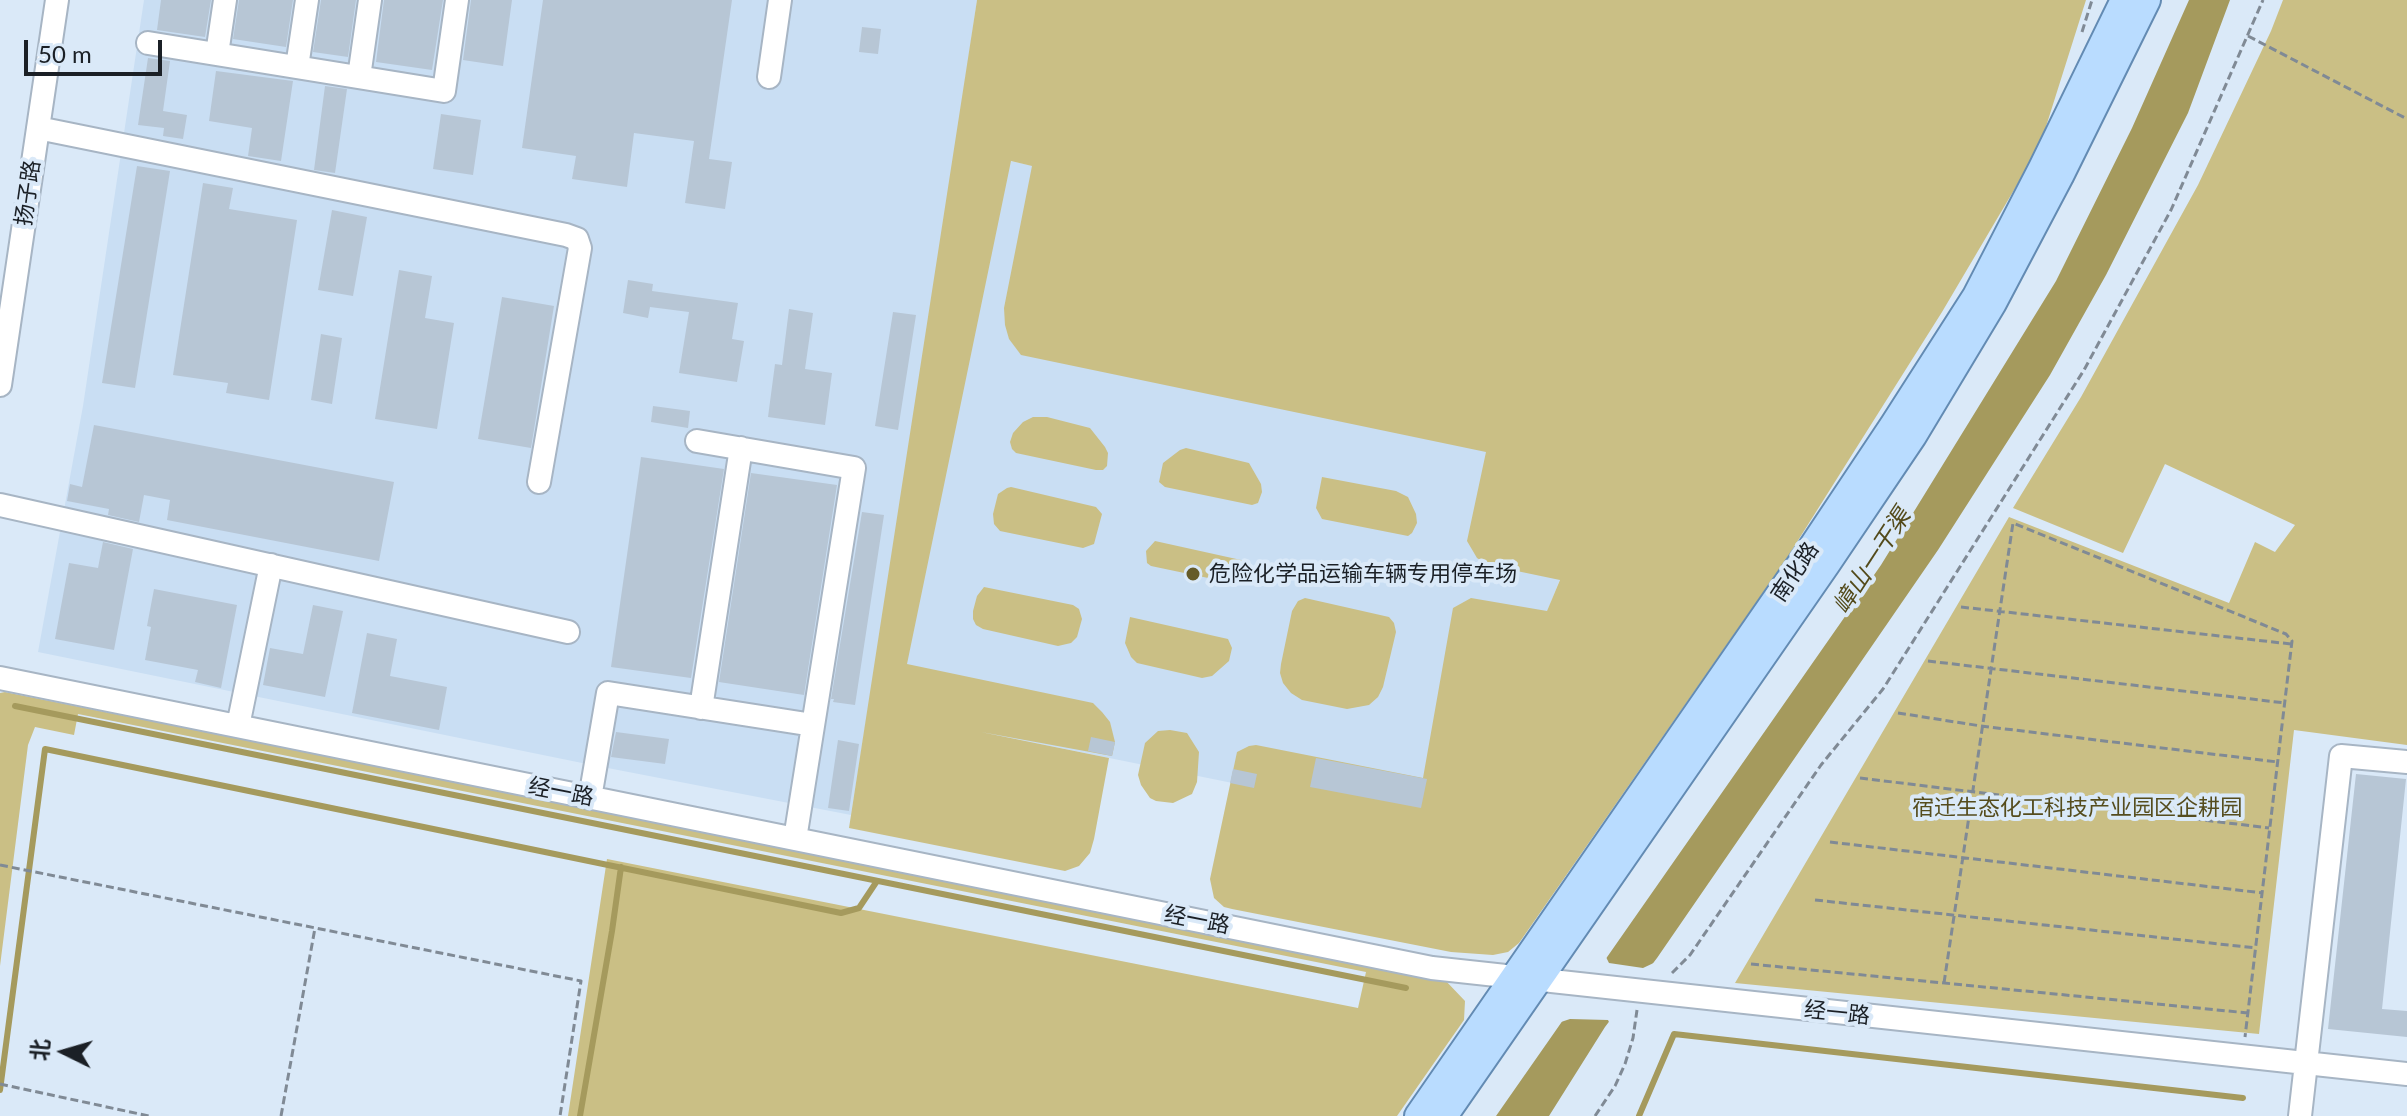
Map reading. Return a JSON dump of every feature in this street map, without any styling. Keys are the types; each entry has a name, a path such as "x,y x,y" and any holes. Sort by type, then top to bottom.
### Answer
{"main road":[{"name":"南化路","path":"1444,1116 1526,979 1976,296 2124,0"},
{"name":"南化路","path":"1418,1116 1526,979 1791,616 1913,436 1993,303 2147,0"}],"street":[{"name":"扬子路","path":"0,385 6,304 38,128 57,0"},
{"path":"217,54 225,0"},
{"path":"297,67 307,0"},
{"path":"359,77 370,0"},
{"path":"148,43 444,91 457,0"},
{"path":"769,77 780,0"},
{"path":"38,128 577,239 580,248 539,482"},
{"path":"697,441 854,468 795,839"},
{"path":"701,708 741,448"},
{"path":"0,505 568,632"},
{"path":"238,726 271,565"},
{"name":"经一路","path":"0,678 1432,968 2407,1074"},
{"path":"590,798 608,693 813,725"},
{"path":"2300,1116 2341,756 2407,762"}],"path":[{"path":"1595,1116 1625,1064 1646,992 1690,955 1821,765 1883,689 2084,370 2171,210 2263,0"},
{"path":"2248,36 2407,119"},
{"path":"1944,983 2013,523 2286,634 2292,641 2243,1057"},
{"path":"1961,607 2292,644"},
{"path":"1928,661 2285,703"},
{"path":"1898,713 2278,762"},
{"path":"1860,778 2270,828"},
{"path":"1830,842 2263,893"},
{"path":"0,865 581,981 560,1116"},
{"path":"1815,900 2256,948"},
{"path":"281,1116 315,928"},
{"path":"1751,964 2248,1013"},
{"path":"0,1084 149,1116"}],"shaded area":[{"path":"144,0 977,0 955,150 1675,295 1459,829 868,709 851,815 38,652 83,406"},
{"path":"2189,0 2230,0 2188,113 2106,275 2050,375 1938,550 1657,958 1605,1027 1549,1116 1496,1116 1881,565 2056,281 2132,128"}],"green space":[{"path":"977,0 2086,0 2037,151 1942,312 1785,561 1519,943 1508,952 1493,955 1451,952 1224,907 1214,898 1210,879 1237,752 1256,745 1423,778 1453,608 1471,598 1547,611 1560,580 1488,565 1477,558 1467,541 1486,452 1021,355 1009,339 1004,308 1032,166 1011,161 907,664 1093,703 1110,722 1115,742 1112,756 981,732 1109,758 1094,839 1090,853 1079,866 1065,871 849,828"},
{"name":"宿迁生态化工科技产业园区企耕园","path":"2283,0 2407,0 2407,745 2294,730 2259,1034 1735,983 2009,517 2229,603 2255,542 2275,552 2295,525 2165,464 2123,553 2013,508 2081,397 2198,185"},
{"path":"1033,417 1047,417 1090,428 1108,453 1107,466 1096,470 1016,453 1010,442 1013,433"},
{"path":"1186,448 1249,463 1261,484 1258,503 1252,505 1165,487 1159,482 1163,463"},
{"path":"1322,477 1396,491 1408,497 1417,523 1412,533 1408,536 1322,519 1316,508"},
{"path":"1011,487 1096,507 1102,514 1094,544 1083,548 1000,531 994,524 993,514 998,494"},
{"path":"1155,541 1241,560 1248,569 1246,580 1232,583 1151,566 1147,563 1146,551"},
{"path":"984,587 1073,605 1079,609 1082,619 1077,637 1071,643 1058,646 983,629 976,625 973,611 977,596"},
{"path":"1305,598 1389,617 1394,623 1396,632 1383,687 1369,705 1347,709 1302,700 1283,683 1281,664 1292,611 1298,601"},
{"path":"1130,617 1228,639 1232,648 1229,661 1212,676 1202,678 1137,663 1125,643"},
{"path":"0,693 1412,972 1445,980 1465,1001 1464,1020 1397,1116 568,1116 607,859 1358,1008 1366,972 78,714 74,735 35,727 28,745 0,966"},
{"path":"1158,731 1187,733 1199,752 1197,782 1192,794 1173,803 1150,798 1138,775 1145,743"}],"pier":[{"path":"1604,953 1609,963 1643,968 1660,960 1611,1026 1608,1020 1570,1019 1555,1024"}],"building":[{"path":"161,0 211,0 205,37 157,30"},
{"path":"239,0 293,0 286,47 233,39"},
{"path":"321,0 356,0 348,57 313,52"},
{"path":"384,0 443,0 432,70 376,62"},
{"path":"471,0 512,0 503,66 463,60"},
{"path":"543,0 732,0 709,159 732,162 725,209 685,203 694,141 634,133 627,187 572,179 576,156 522,148"},
{"path":"862,27 881,29 878,54 859,52"},
{"path":"148,58 170,61 163,111 187,115 183,139 163,136 164,128 138,125"},
{"path":"216,71 293,81 281,161 248,156 252,128 209,121"},
{"path":"325,86 347,89 335,173 314,170"},
{"path":"441,114 481,120 473,175 433,169"},
{"path":"137,166 170,171 135,388 102,383"},
{"path":"203,183 233,188 229,209 297,220 269,400 226,393 228,383 173,375"},
{"path":"332,210 367,217 353,296 318,290"},
{"path":"399,270 432,276 425,318 454,323 437,429 375,419"},
{"path":"628,280 653,284 652,291 738,303 732,339 744,341 737,382 679,373 689,312 650,307 648,318 623,313"},
{"path":"502,297 554,306 531,448 478,439"},
{"path":"789,309 813,313 805,369 832,373 825,425 768,417 775,364 782,365"},
{"path":"893,312 916,315 898,430 875,426"},
{"path":"321,334 342,338 332,404 311,400"},
{"path":"653,406 690,411 688,428 651,422"},
{"path":"94,425 394,482 379,561 167,520 170,500 144,495 139,522 108,515 109,509 67,501 70,484 82,487"},
{"path":"641,457 724,469 691,678 611,667"},
{"path":"751,473 837,485 804,695 719,682"},
{"path":"862,512 884,515 855,705 833,702 834,699 831,699"},
{"path":"103,542 133,549 114,650 55,639 69,563 98,568"},
{"path":"154,589 237,605 221,688 195,682 198,670 145,660"},
{"path":"313,605 343,611 325,697 263,685 270,648 303,654"},
{"path":"367,633 397,639 390,676 447,687 439,730 352,713"},
{"path":"616,732 669,739 665,764 611,757"},
{"path":"1091,737 1115,742 1112,756 1088,751"},
{"path":"838,740 859,744 849,811 828,808"},
{"path":"1316,758 1427,779 1421,808 1310,787"},
{"path":"1233,769 1257,774 1254,788 1230,783"},
{"path":"2356,774 2406,779 2382,1009 2407,1011 2407,1037 2328,1029"}],"waterway":[{"path":"15,706 1406,988"},
{"path":"0,1090 45,749 841,913 859,908 877,881"},
{"path":"580,1116 621,867"},
{"path":"1639,1116 1674,1034 2243,1098"}],"place":[{"name":"危险化学品运输车辆专用停车场","path":"1193,574"}],"water label":[{"name":"嶂山一干渠","path":"1872,561"}]}
